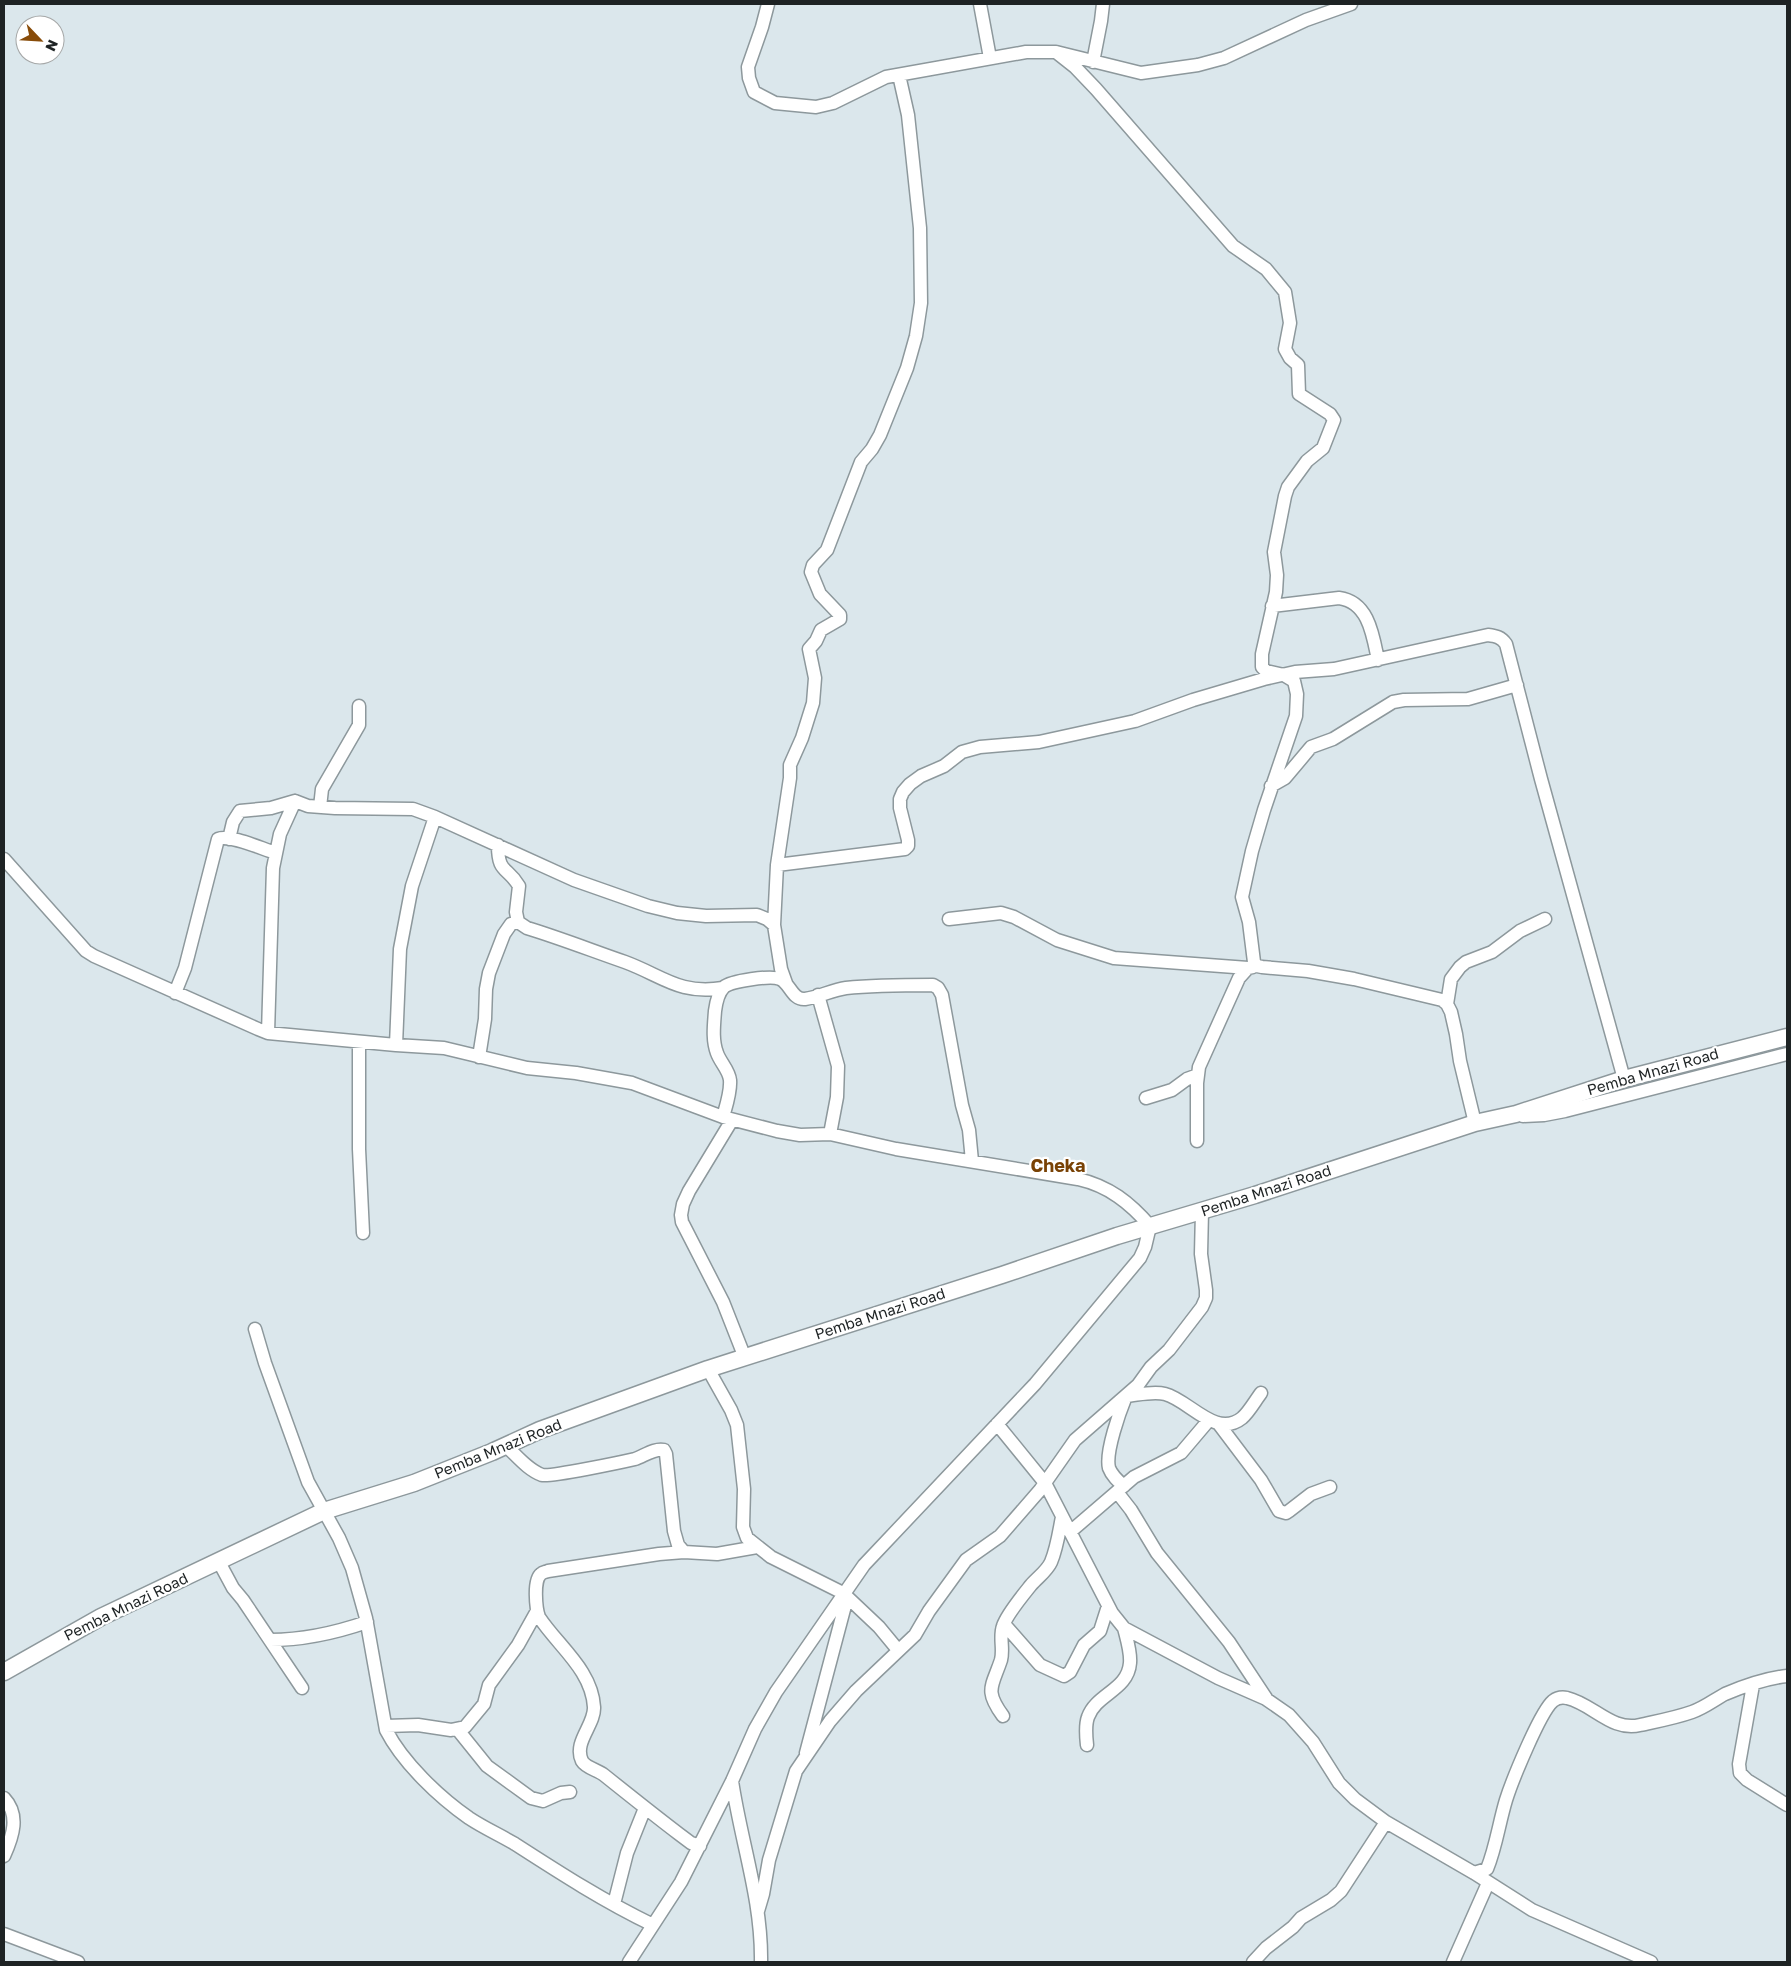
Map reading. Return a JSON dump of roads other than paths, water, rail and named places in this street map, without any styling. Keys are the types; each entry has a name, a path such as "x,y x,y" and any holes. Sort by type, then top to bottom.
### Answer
{"main road":[{"name":"Pemba Mnazi Road","path":"4,1672 101,1617 324,1511 414,1483 506,1446 540,1430 708,1369 1475,1123 1516,1114 1624,1079 1787,1037"}],"street":[{"path":"768,4 748,72 754,92 769,102 800,107 816,107 834,103 886,77 1026,52 1056,52 1141,73 1198,65 1224,58 1306,20 1351,4"},
{"path":"980,4 990,58"},
{"path":"1093,62 1103,4"},
{"path":"1056,52 1075,67 1096,89 1233,246 1266,269 1287,295 1286,308 1290,323 1285,349 1286,353 1298,365 1299,394 1330,414 1334,420 1323,448 1307,461 1288,488 1274,552 1277,575 1262,654 1262,666 1266,671 1290,677 1295,683 1297,694 1296,716 1271,786 1252,851 1242,897 1249,922 1254,962 1252,967 1240,978 1217,1024 1199,1067 1197,1141"},
{"path":"786,983 781,969 774,925 776,865 790,778 790,765 802,738 813,703 815,678 809,649 816,641 821,630 840,619 840,615 820,594 811,572 814,565 827,550 861,462 872,449 880,434 907,368 921,303 920,228 908,114 899,75"},
{"path":"1272,606 1339,598 1354,603 1367,619 1378,660"},
{"path":"776,865 905,849 908,846 908,840 900,808 900,799 903,792 921,776 944,766 962,752 980,747 1039,742 1136,720 1193,700 1284,675 1304,671 1334,669 1488,635 1497,636 1506,644 1541,779 1624,1079"},
{"path":"1271,786 1285,778 1311,747 1333,739 1393,702 1404,700 1468,699 1517,685"},
{"path":"320,807 322,789 359,725 360,706"},
{"path":"229,839 233,822 240,811 271,808 295,801 308,806 320,807 413,809 435,817 574,880 648,906 677,914 706,916 756,915 767,919 774,925"},
{"path":"268,1033 271,889 280,834 295,801"},
{"path":"396,1045 400,949 412,886 435,817"},
{"path":"175,993 185,968 218,839 229,839 276,853"},
{"path":"498,845 498,858 503,869 519,886 516,912 518,922 527,928 627,963 668,983 701,990 723,988"},
{"path":"4,859 86,951 175,993 268,1033 444,1048 527,1068 576,1073 632,1083 728,1119 788,1133 830,1134 896,1149 1094,1182 1120,1196 1150,1226 1145,1247 1133,1268 1035,1384 864,1565 845,1596 776,1692 755,1729 732,1782 681,1882 629,1962"},
{"path":"949,919 1001,913 1014,917 1057,940 1114,958 1308,971 1354,979 1442,1000 1447,1004 1451,1012 1460,1061 1475,1123"},
{"path":"1447,1004 1451,979 1460,967 1466,962 1492,952 1520,931 1545,919"},
{"path":"479,1057 489,973 504,934 511,924 518,922"},
{"path":"745,1358 723,1302 688,1235 681,1215 683,1204 728,1119 730,1081 714,1044 714,1025 718,996 723,988 729,984 770,977 779,978 786,983 796,996 803,999 845,988 933,985 938,988 942,994 962,1105 969,1130 972,1161"},
{"path":"818,996 838,1066 837,1097 830,1134"},
{"path":"359,1042 359,1150 363,1233"},
{"path":"1516,1114 1527,1116 1565,1111 1787,1054"},
{"path":"1146,1098 1172,1090 1198,1075"},
{"path":"758,1911 769,1860 796,1771 845,1702 915,1635 929,1611 966,1560 1000,1536 1045,1483 1076,1440 1089,1426 1126,1396 1169,1350 1202,1307 1206,1290 1201,1254 1202,1212"},
{"path":"255,1329 308,1482 339,1538 352,1568 367,1622 386,1726 395,1747 441,1796 470,1818 614,1904 653,1925"},
{"path":"708,1369 731,1410 737,1425 744,1489 744,1534 757,1547 772,1557 845,1596 870,1617 898,1650"},
{"path":"1126,1396 1164,1393 1188,1404 1203,1417 1213,1421 1232,1423 1243,1418 1261,1393"},
{"path":"1126,1396 1116,1419 1108,1464 1112,1474 1157,1553 1229,1642 1266,1699"},
{"path":"1213,1421 1261,1480 1279,1511 1286,1513 1311,1494 1330,1487"},
{"path":"1070,1532 1143,1471 1181,1453 1213,1421"},
{"path":"997,1424 1045,1483 1108,1606 1124,1628 1131,1660 1128,1673 1118,1688 1107,1695 1091,1712 1086,1725 1087,1745"},
{"path":"506,1446 533,1471 545,1476 616,1463 636,1458 655,1450 664,1450 674,1531 678,1545 684,1552"},
{"path":"1003,1716 990,1692 1001,1659 1004,1624 1030,1586 1050,1564 1062,1517"},
{"path":"700,1846 692,1843 601,1772 585,1765 582,1761 582,1740 594,1712 591,1693 582,1672 566,1649 549,1631 537,1611 536,1591 538,1578 540,1574 548,1571 638,1556 684,1552 717,1554 757,1547"},
{"path":"219,1562 233,1588 302,1688"},
{"path":"805,1758 845,1596"},
{"path":"1004,1624 1040,1665 1064,1676 1070,1672 1084,1645 1100,1631 1108,1606"},
{"path":"386,1726 418,1725 458,1730 465,1727 472,1721 484,1704 489,1685 518,1645 537,1611"},
{"path":"270,1640 305,1639 338,1632 367,1622"},
{"path":"1124,1628 1218,1678 1266,1699 1289,1715 1313,1742 1330,1771 1355,1800 1386,1822 1474,1873 1532,1910 1651,1962"},
{"path":"1474,1873 1487,1869 1506,1800 1520,1764 1546,1710 1556,1699 1560,1697 1570,1698 1608,1720 1626,1726 1636,1726 1694,1712 1726,1694 1778,1677 1787,1676"},
{"path":"1753,1685 1739,1764 1740,1773 1747,1780 1787,1805"},
{"path":"458,1730 487,1766 531,1798 543,1801 561,1793 570,1792"},
{"path":"732,1782 762,1935 761,1962"},
{"path":"4,1798 14,1812 15,1819 4,1856"},
{"path":"614,1904 627,1853 645,1808"},
{"path":"1253,1962 1266,1948 1293,1927 1301,1918 1332,1900 1341,1891 1386,1822"},
{"path":"1453,1962 1488,1883"},
{"path":"4,1934 78,1962"}],"district":[{"name":"Cheka","path":"1058,1166"}]}
